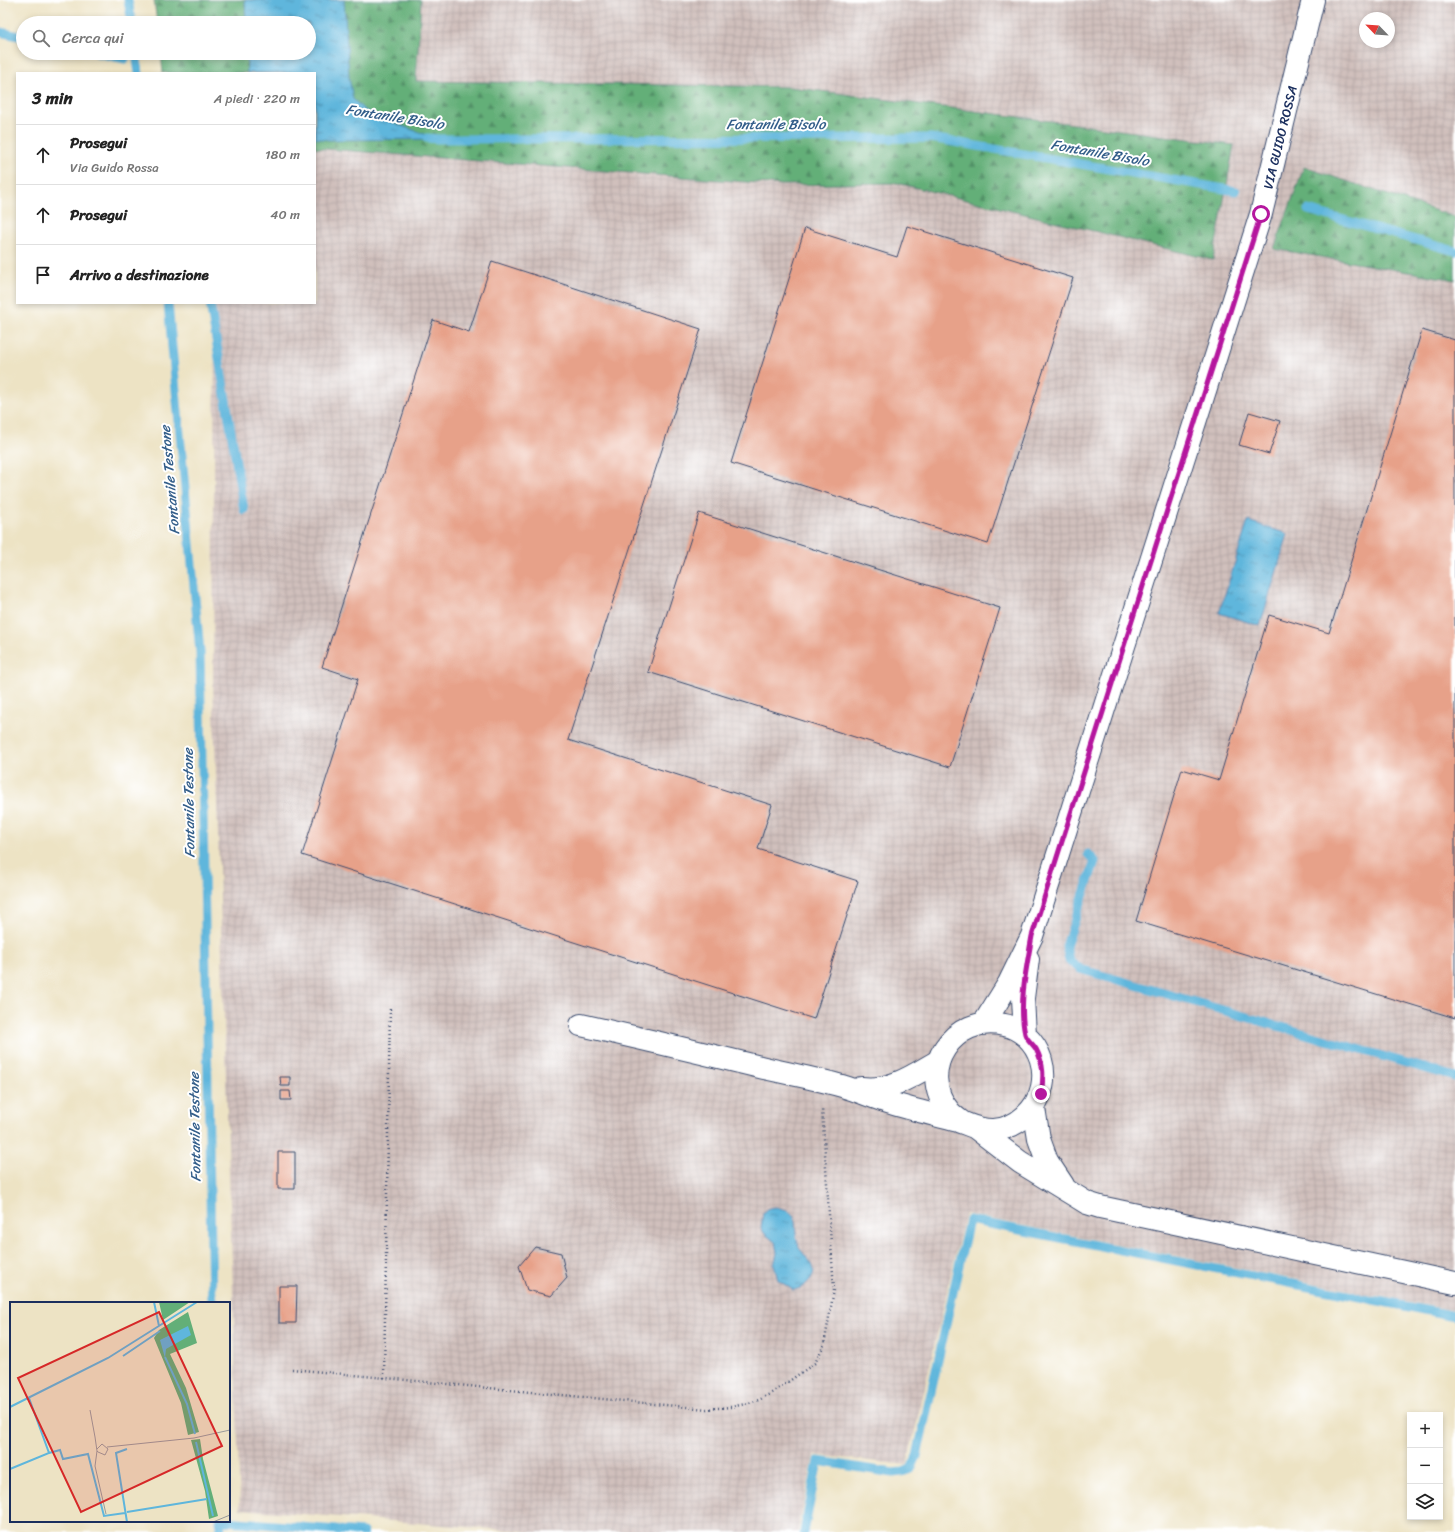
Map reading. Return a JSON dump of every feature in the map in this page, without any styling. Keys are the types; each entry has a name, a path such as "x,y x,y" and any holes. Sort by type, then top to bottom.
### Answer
{"street":[{"name":"VIA GUIDO ROSSA","path":"1032,936 1261,214 1313,0"},
{"path":"984,1023 1009,983 1032,936"},
{"path":"1026,1036 1023,998 1032,936"},
{"path":"581,1025 836,1085 970,1126 993,1130 1008,1126 1022,1119 1034,1108 1041,1094 1044,1078 1042,1062 1036,1048 1026,1036 1010,1026 993,1022 975,1024 959,1032 946,1045 938,1061 936,1079 940,1096 949,1111 970,1126 1020,1162 1086,1203 1455,1282"},
{"path":"836,1085 872,1090 890,1087 908,1079 938,1061"},
{"path":"1034,1108 1039,1139 1047,1161 1067,1191"}],"path":[{"path":"384,1378 390,1008"},
{"path":"292,1369 707,1409 730,1407 759,1400 775,1391 815,1363 824,1345 834,1290 821,1111 836,1085"}],"shaded area":[{"path":"421,0 1455,0 1455,1311 965,1214 907,1465 814,1455 798,1532 532,1532 240,1509 213,683 215,304 316,304 316,148 783,185 897,183 1212,260 1234,145 790,87 416,81"}],"green space":[{"path":"154,0 421,0 416,81 790,87 1234,145 1213,260 897,183 783,185 316,148 316,72 163,72 162,60 316,60 316,16 156,16"},
{"path":"1304,167 1455,217 1455,280 1274,249"}],"water":[{"name":"Fontanile Bisolo","path":"245,0 344,0 349,78 353,99 364,110 385,120 438,139 329,140 316,138 316,72 247,72 247,60 316,60 316,16 246,16"},
{"path":"1248,521 1288,534 1260,626 1219,613"},
{"path":"776,1207 787,1210 794,1216 798,1244 813,1266 814,1270 809,1281 795,1290 778,1280 774,1265 777,1253 775,1242 764,1233 761,1227 763,1213 769,1208"}],"building":[{"path":"907,226 1073,278 988,544 731,463 805,228 897,257"},
{"path":"492,261 701,329 568,740 772,805 758,849 858,881 814,1019 302,855 358,679 322,667 433,320 469,332"},
{"path":"1422,330 1455,340 1455,1018 1136,921 1182,769 1219,780 1269,615 1329,633"},
{"path":"1249,412 1280,421 1269,454 1239,445"},
{"path":"699,513 1000,608 950,767 648,672"},
{"path":"280,1077 290,1077 290,1086 281,1086"},
{"path":"281,1091 290,1091 291,1100 281,1100"},
{"path":"278,1152 295,1152 295,1189 278,1189"},
{"path":"535,1247 561,1253 567,1278 551,1296 527,1290 519,1266"},
{"path":"279,1286 297,1286 296,1323 279,1323"}],"waterway":[{"name":"Fontanile Testone","path":"128,0 131,16"},
{"path":"0,32 16,35"},
{"name":"Fontanile Testone","path":"137,60 139,72"},
{"name":"Fontanile Bisolo","path":"427,138 931,138 1236,191"},
{"name":"Fontanile Bisolo","path":"1308,210 1455,251"},
{"name":"Fontanile Testone","path":"168,304 200,652 212,1302"},
{"path":"210,304 244,510"},
{"path":"1088,854 1095,861 1066,946 1069,960 1080,969 1455,1077"},
{"path":"804,1532 818,1461 893,1473 911,1469 917,1456 969,1220 1455,1316"},
{"path":"230,1521 363,1532"},
{"name":"Fontanile Testone","path":"220,1522 221,1532"}],"route":[{"path":"1041,1094 1044,1078 1042,1062 1036,1048 1026,1036 1024,1020 1024,983 1032,936 1261,214"}]}
